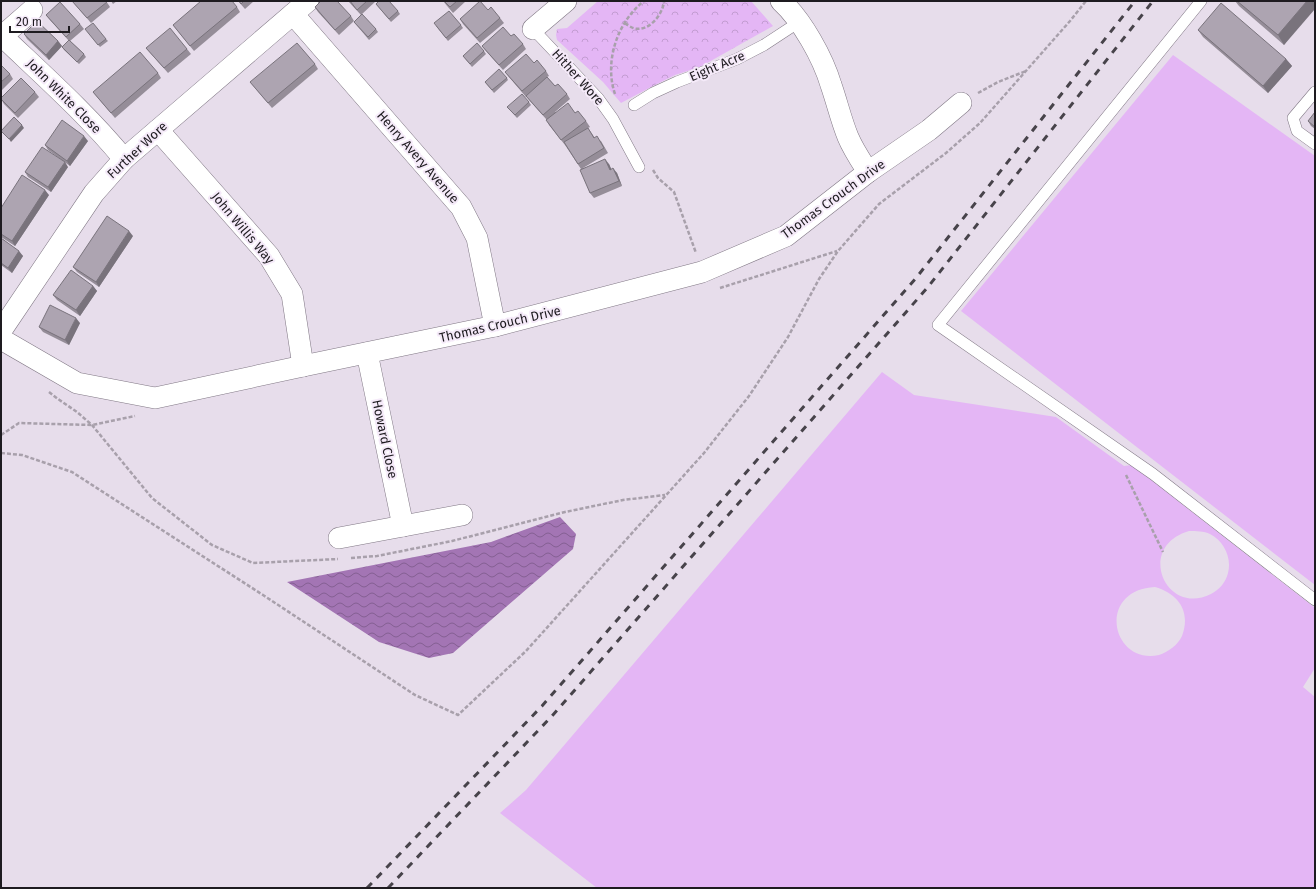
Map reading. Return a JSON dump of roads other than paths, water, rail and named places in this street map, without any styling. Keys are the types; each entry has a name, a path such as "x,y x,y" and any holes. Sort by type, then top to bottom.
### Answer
{"street":[{"name":"Hither Wore","path":"533,29 566,1"},
{"name":"Further Wore","path":"1,331 94,193 124,159 300,7"},
{"name":"Henry Avery Avenue","path":"300,7 461,207 477,238 495,326"},
{"name":"Eight Acre","path":"794,9 816,48 831,83 838,111 849,139 868,172"},
{"name":"John White Close","path":"32,10 2,36 75,104 124,159"},
{"name":"Thomas Crouch Drive","path":"1,339 76,383 155,398 495,326 702,272 786,236 868,172 929,130 961,103"},
{"name":"John Willis Way","path":"158,130 269,256 292,294 303,366"},
{"name":"Howard Close","path":"367,353 403,526"},
{"path":"339,538 462,515"}],"lane":[{"path":"1201,1 938,324 1153,474 1315,600"},
{"name":"Eight Acre","path":"634,105 653,93 737,59 764,45 794,9"},
{"name":"Hither Wore","path":"533,29 598,98 613,119 639,167"},
{"path":"1315,92 1293,118 1297,131 1315,144"}],"water":[{"path":"560,517 576,534 573,549 453,653 429,658 379,642 287,582 491,542"}],"railway":[{"path":"367,888 542,706 916,278 1135,1"},
{"path":"388,888 552,716 928,287 1153,1"}]}
